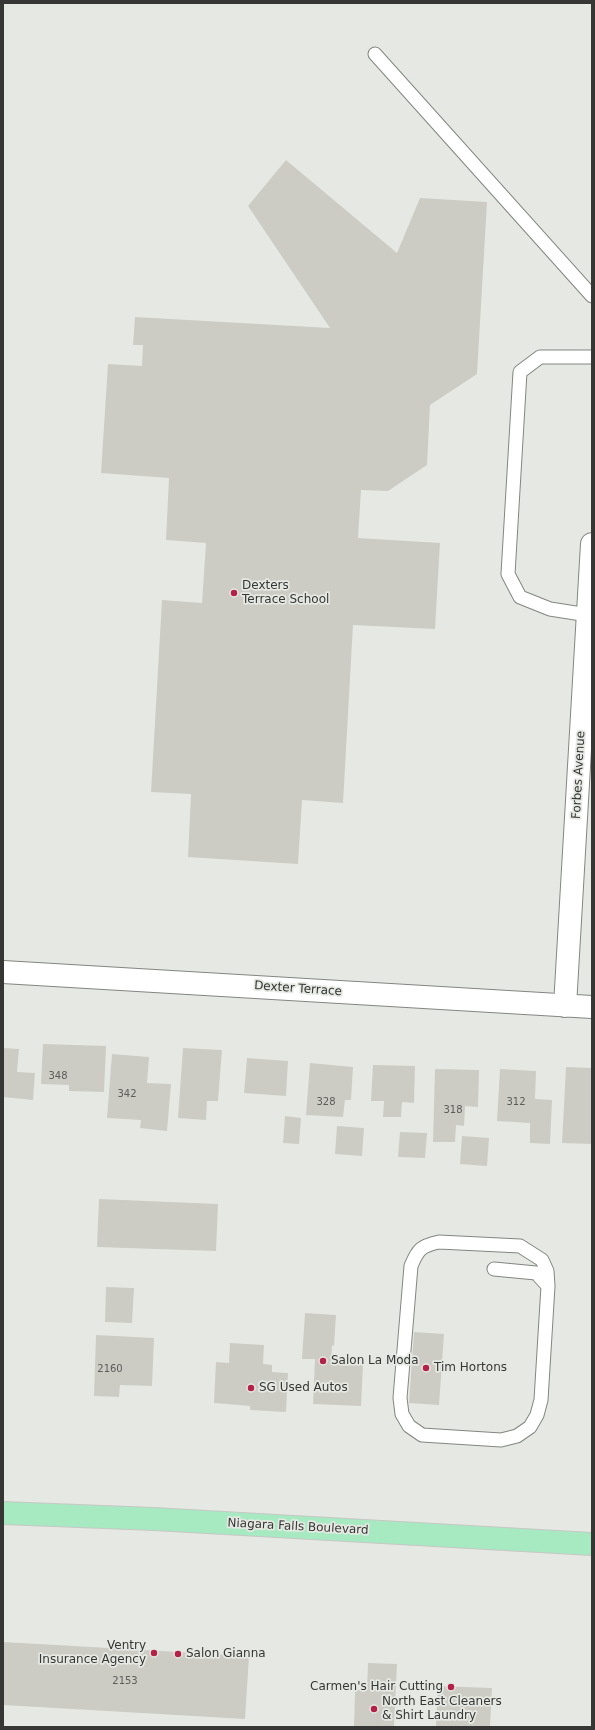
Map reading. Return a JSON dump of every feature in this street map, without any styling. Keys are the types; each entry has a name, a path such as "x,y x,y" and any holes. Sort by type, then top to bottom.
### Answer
{"main road":[{"name":"Niagara Falls Boulevard","path":"3,1513 154,1519 592,1544"}],"street":[{"name":"Forbes Avenue","path":"565,1006 592,544"},
{"name":"Dexter Terrace","path":"3,972 592,1007"}],"lane":[{"path":"374,54 592,296"},
{"path":"588,615 550,609 520,597 508,574 520,372 540,357 592,357"},
{"path":"494,1269 536,1273 548,1286 541,1400 537,1415 530,1427 517,1436 501,1440 422,1435 408,1426 402,1414 400,1398 409,1280 411,1266 417,1252 425,1245 439,1242 520,1246 532,1252 542,1260 547,1271 548,1286"}],"building":[{"path":"286,160 397,253 420,198 487,202 477,374 430,405 427,465 388,491 361,490 358,538 440,543 435,629 353,625 343,803 302,800 298,864 188,857 191,794 151,792 162,600 202,603 206,543 166,540 169,478 101,473 108,364 142,366 143,345 133,345 135,317 330,328 248,206"},
{"path":"43,1044 106,1046 104,1092 69,1091 69,1085 41,1084"},
{"path":"3,1048 19,1049 17,1072 35,1073 33,1100 3,1097"},
{"path":"183,1048 222,1050 218,1101 207,1101 206,1120 178,1118"},
{"path":"112,1054 149,1057 147,1083 171,1084 167,1131 140,1128 141,1120 107,1118"},
{"path":"247,1058 288,1061 286,1096 244,1093"},
{"path":"310,1063 353,1067 351,1100 345,1100 343,1117 306,1115"},
{"path":"373,1065 415,1066 414,1103 402,1102 401,1117 383,1117 384,1101 371,1101"},
{"path":"566,1067 592,1068 592,1144 562,1143"},
{"path":"435,1069 479,1070 478,1107 465,1106 464,1126 456,1125 455,1142 433,1142"},
{"path":"500,1069 536,1071 535,1099 552,1100 550,1144 530,1143 530,1123 497,1121"},
{"path":"285,1116 301,1118 299,1144 283,1143"},
{"path":"337,1126 364,1128 362,1156 335,1154"},
{"path":"400,1132 427,1133 425,1158 398,1157"},
{"path":"462,1136 489,1138 487,1166 460,1164"},
{"path":"99,1199 218,1204 216,1251 97,1247"},
{"path":"106,1287 134,1288 132,1323 105,1322"},
{"name":"Salon La Moda","path":"305,1313 336,1315 334,1346 332,1345 331,1363 363,1365 361,1406 313,1404 315,1359 302,1359"},
{"name":"Tim Hortons","path":"414,1332 444,1334 439,1405 409,1403"},
{"path":"96,1335 154,1338 152,1386 120,1385 119,1397 94,1396"},
{"name":"SG Used Autos","path":"230,1343 264,1345 263,1364 272,1365 272,1372 288,1373 286,1412 250,1410 250,1406 214,1403 216,1362 229,1363"},
{"path":"4,1642 249,1656 245,1719 3,1705"},
{"name":"North East Cleaners & Shirt Laundry","path":"368,1663 397,1664 394,1727 354,1727 355,1690 367,1690"},
{"path":"438,1686 492,1688 490,1727 436,1726"}],"place":[{"name":"Dexters Terrace School","path":"234,593"},
{"name":"Salon La Moda","path":"323,1361"},
{"name":"Tim Hortons","path":"426,1368"},
{"name":"SG Used Autos","path":"251,1388"},
{"name":"Ventry Insurance Agency","path":"154,1653"},
{"name":"Salon Gianna","path":"178,1654"},
{"name":"Carmen's Hair Cutting","path":"451,1687"},
{"name":"North East Cleaners & Shirt Laundry","path":"374,1709"}]}
